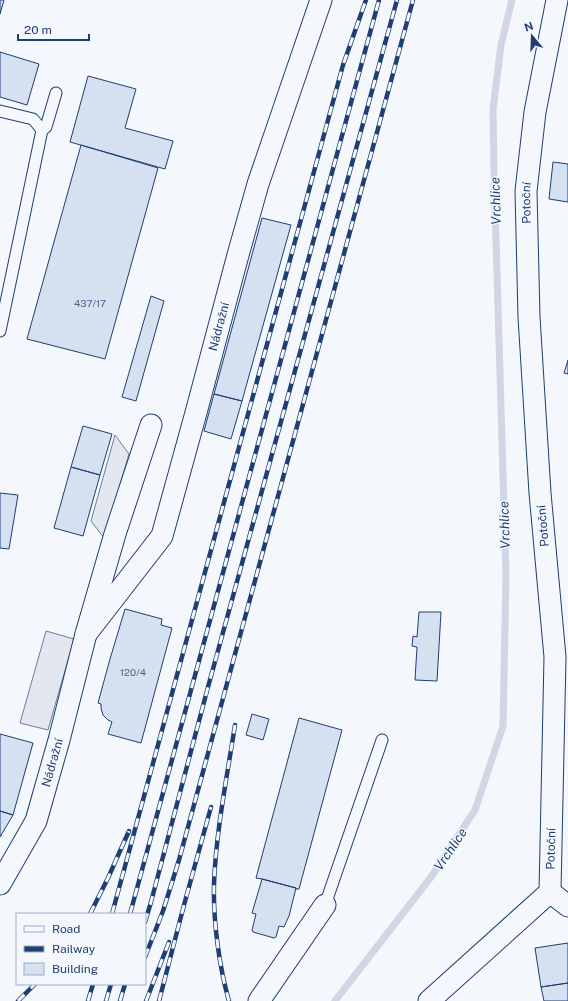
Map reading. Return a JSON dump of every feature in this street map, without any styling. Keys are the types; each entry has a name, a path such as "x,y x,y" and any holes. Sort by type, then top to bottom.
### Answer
{"street":[{"name":"Nádražní","path":"86,634 162,536 258,184 321,0"},
{"name":"Potoční","path":"550,892 555,657 539,478 529,317 526,191 535,112 558,0"},
{"name":"Nádražní","path":"0,884 36,821 59,740 86,634 115,534 151,425"},
{"path":"429,1001 550,892 568,906"},
{"path":"259,1001 325,905"}],"lane":[{"path":"0,331 42,130 46,127 56,93"},
{"path":"0,111 32,119 42,130"},
{"path":"325,905 382,740"}],"shaded area":[{"path":"115,435 129,454 104,538 91,521"},
{"path":"46,631 74,639 48,730 20,723"}],"building":[{"path":"0,0 4,0 0,14"},
{"path":"0,52 39,64 27,105 0,97"},
{"path":"88,76 136,89 125,128 173,141 165,169 70,142"},
{"path":"81,145 158,168 105,359 27,339"},
{"path":"553,162 568,164 568,202 549,199"},
{"path":"262,218 291,225 242,401 214,394"},
{"path":"151,296 164,301 136,401 122,397"},
{"path":"568,360 568,374 564,373"},
{"path":"214,394 242,401 231,439 204,431"},
{"path":"83,426 112,434 100,475 71,467"},
{"path":"71,467 100,475 83,536 54,528"},
{"path":"0,493 18,495 9,549 0,548"},
{"path":"125,609 162,619 161,625 172,628 141,743 108,734 112,722 103,715 101,704 98,703"},
{"path":"419,612 441,612 437,681 415,680 417,647 412,646 413,636 417,637"},
{"path":"252,714 269,719 263,740 246,735"},
{"path":"299,718 342,730 299,889 296,889 256,878"},
{"path":"0,734 33,743 13,815 0,811"},
{"path":"0,811 13,815 0,837"},
{"path":"262,879 296,888 289,916 284,927 279,926 276,937 274,938 253,932 252,930 256,914 252,913"},
{"path":"568,943 568,983 541,987 535,948"},
{"path":"568,983 568,1001 544,1001 541,987"}],"waterway":[{"name":"Vrchlice","path":"335,1001 431,877 475,810 503,726 506,575 493,109 501,45 512,0"}],"railway":[{"path":"112,913 343,65 366,0"},
{"path":"130,913 379,0"},
{"path":"146,919 208,687 397,0"},
{"path":"146,954 163,911 179,860 413,0"},
{"path":"229,1001 217,943 214,884 219,824 235,725"},
{"path":"159,1001 211,807"},
{"path":"90,913 129,831"},
{"path":"146,1001 169,942"},
{"path":"18,1001 34,985"},
{"path":"88,1001 93,985"},
{"path":"106,1001 111,985"},
{"path":"120,1001 125,985"}]}
